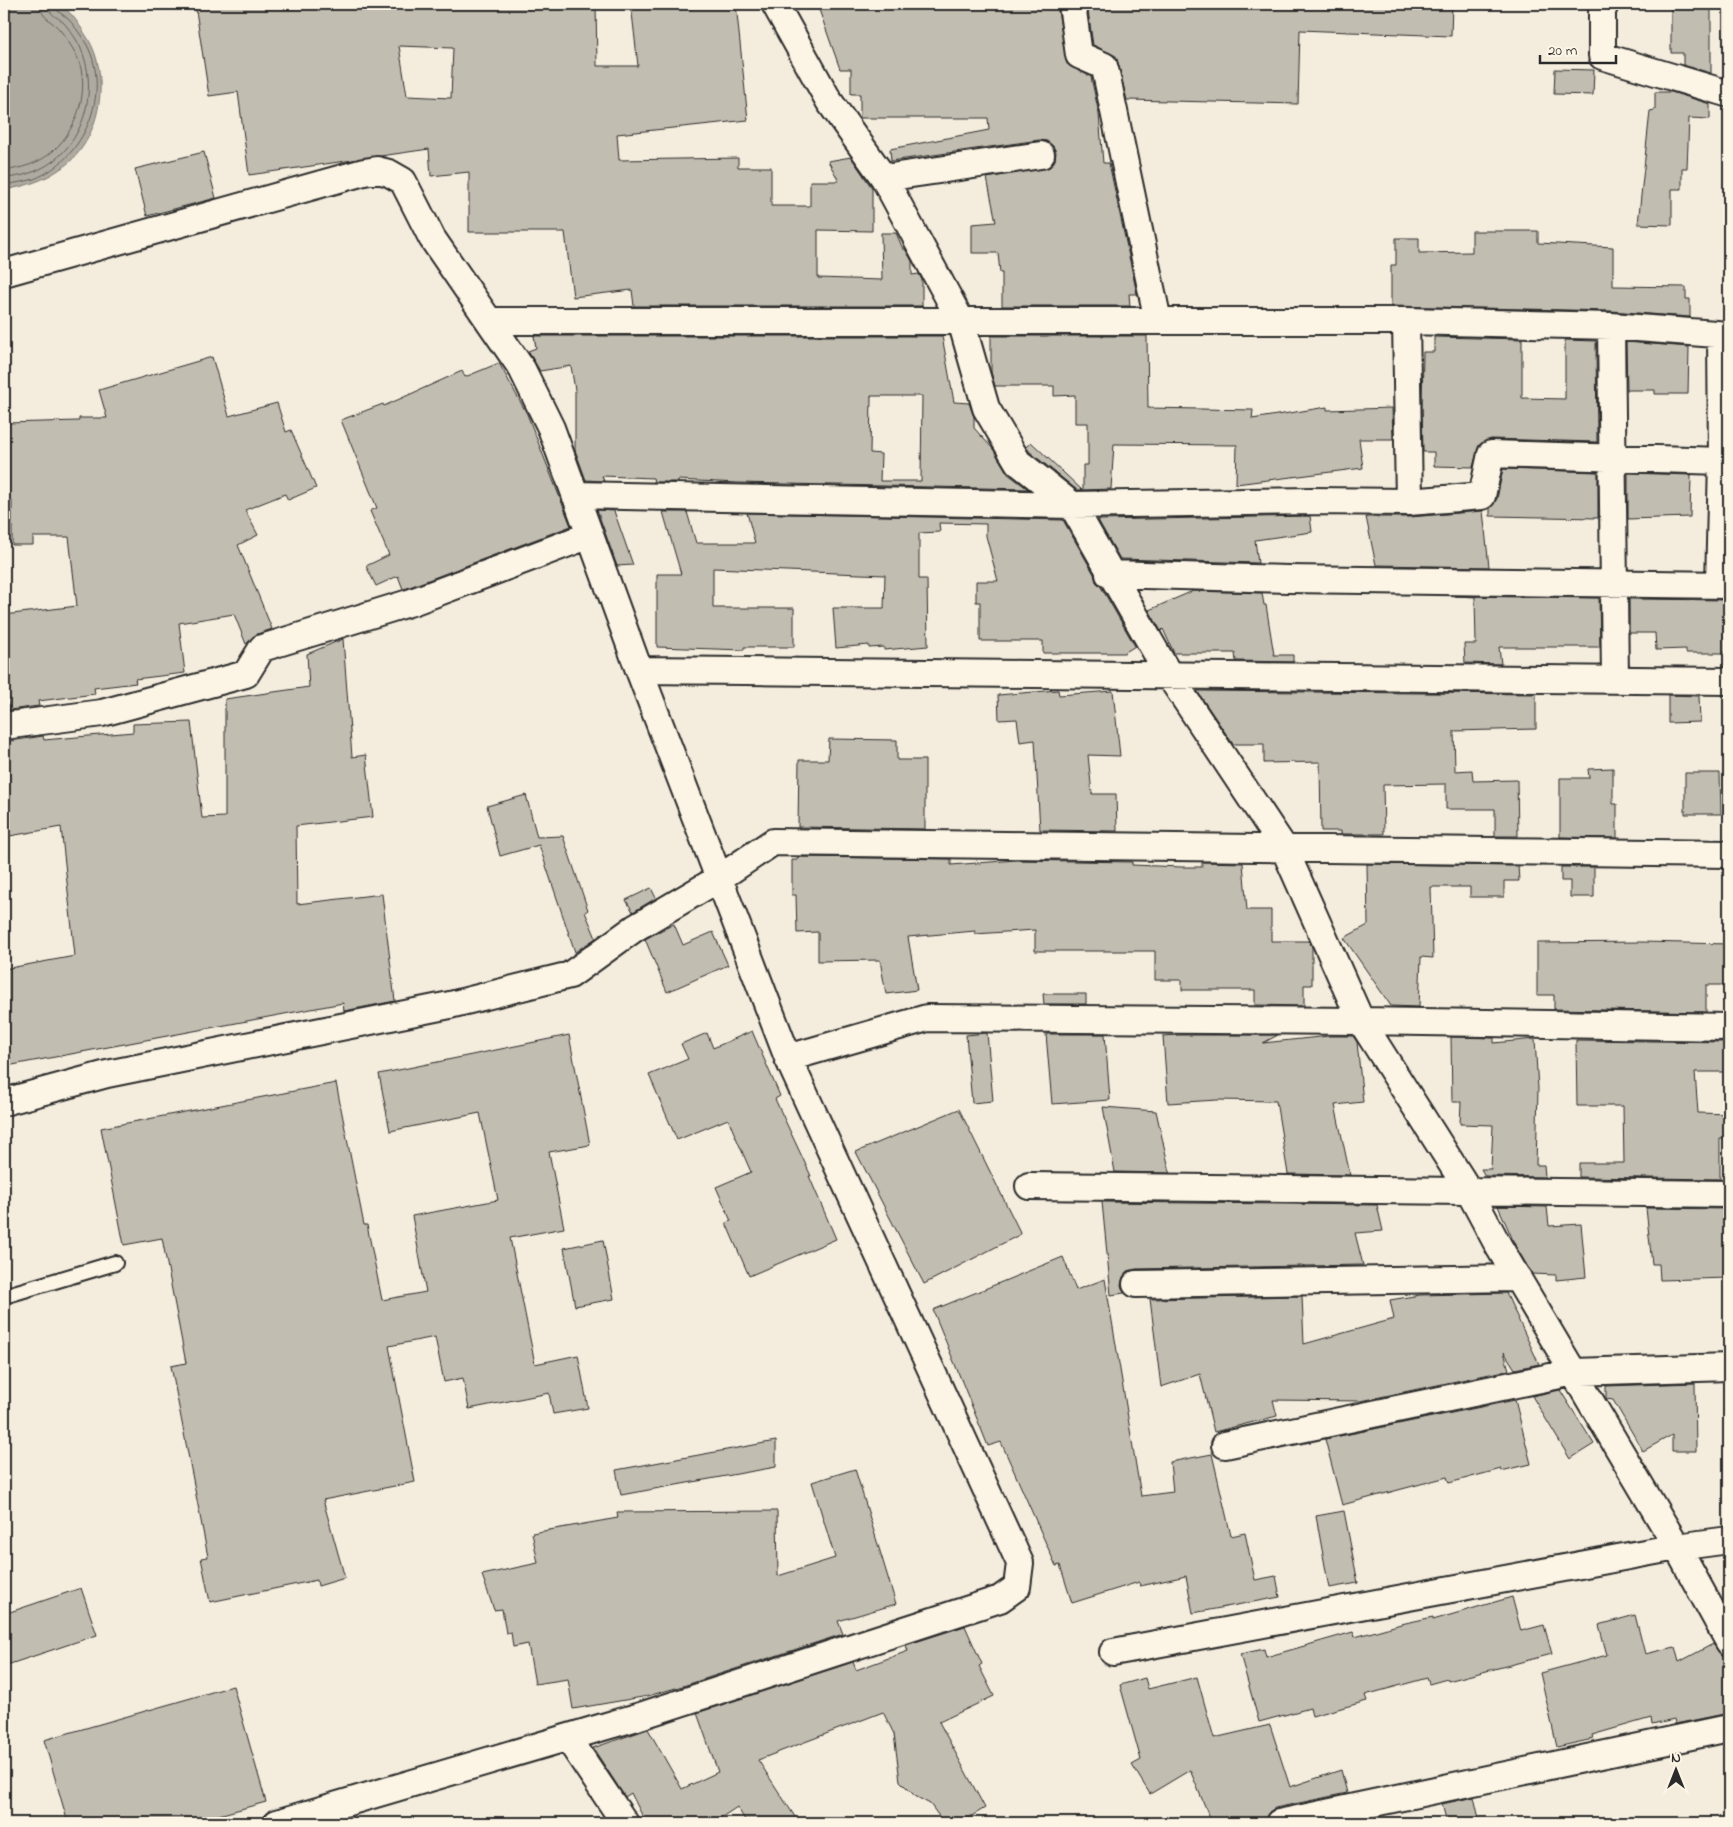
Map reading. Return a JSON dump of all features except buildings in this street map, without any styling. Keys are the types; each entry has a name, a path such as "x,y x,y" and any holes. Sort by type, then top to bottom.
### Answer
{"street":[{"path":"775,4 829,100 884,178 961,321 986,408 1018,462 1072,505 1109,574 1169,676 1284,848 1361,1020 1469,1190 1518,1278 1678,1547 1729,1642"},
{"path":"1072,4 1078,56 1104,66 1106,73 1158,321"},
{"path":"1605,4 1602,12 1602,56 1729,94"},
{"path":"884,178 1041,155"},
{"path":"4,273 235,207 377,170 389,173 403,181 432,238 522,369 551,428 638,670 788,1058 1020,1563 1017,1587 1000,1599 637,1718 277,1823"},
{"path":"490,321 1406,322 1611,326 1725,335 1722,461 1724,585 1288,579 1109,574"},
{"path":"1406,322 1409,502"},
{"path":"1611,326 1615,680"},
{"path":"575,495 1072,505 1312,501 1409,502 1482,496 1491,454 1722,461"},
{"path":"4,726 102,713 246,674 262,648 412,602 590,535"},
{"path":"638,670 1729,681"},
{"path":"4,1102 107,1074 450,1005 570,976 635,928 718,880 773,842 1729,854"},
{"path":"788,1058 928,1018 1361,1020 1729,1027"},
{"path":"1029,1186 1729,1194"},
{"path":"1136,1284 1518,1278"},
{"path":"1224,1445 1574,1372 1729,1368"},
{"path":"1113,1652 1678,1547 1729,1540"},
{"path":"1279,1823 1729,1728"},
{"path":"568,1738 625,1823"}],"lane":[{"path":"4,1296 115,1263"}],"water":[{"path":"53,3 66,9 80,25 93,50 98,67 100,86 99,105 94,123 87,140 76,155 56,172 42,179 27,185 4,190 4,4"}]}
